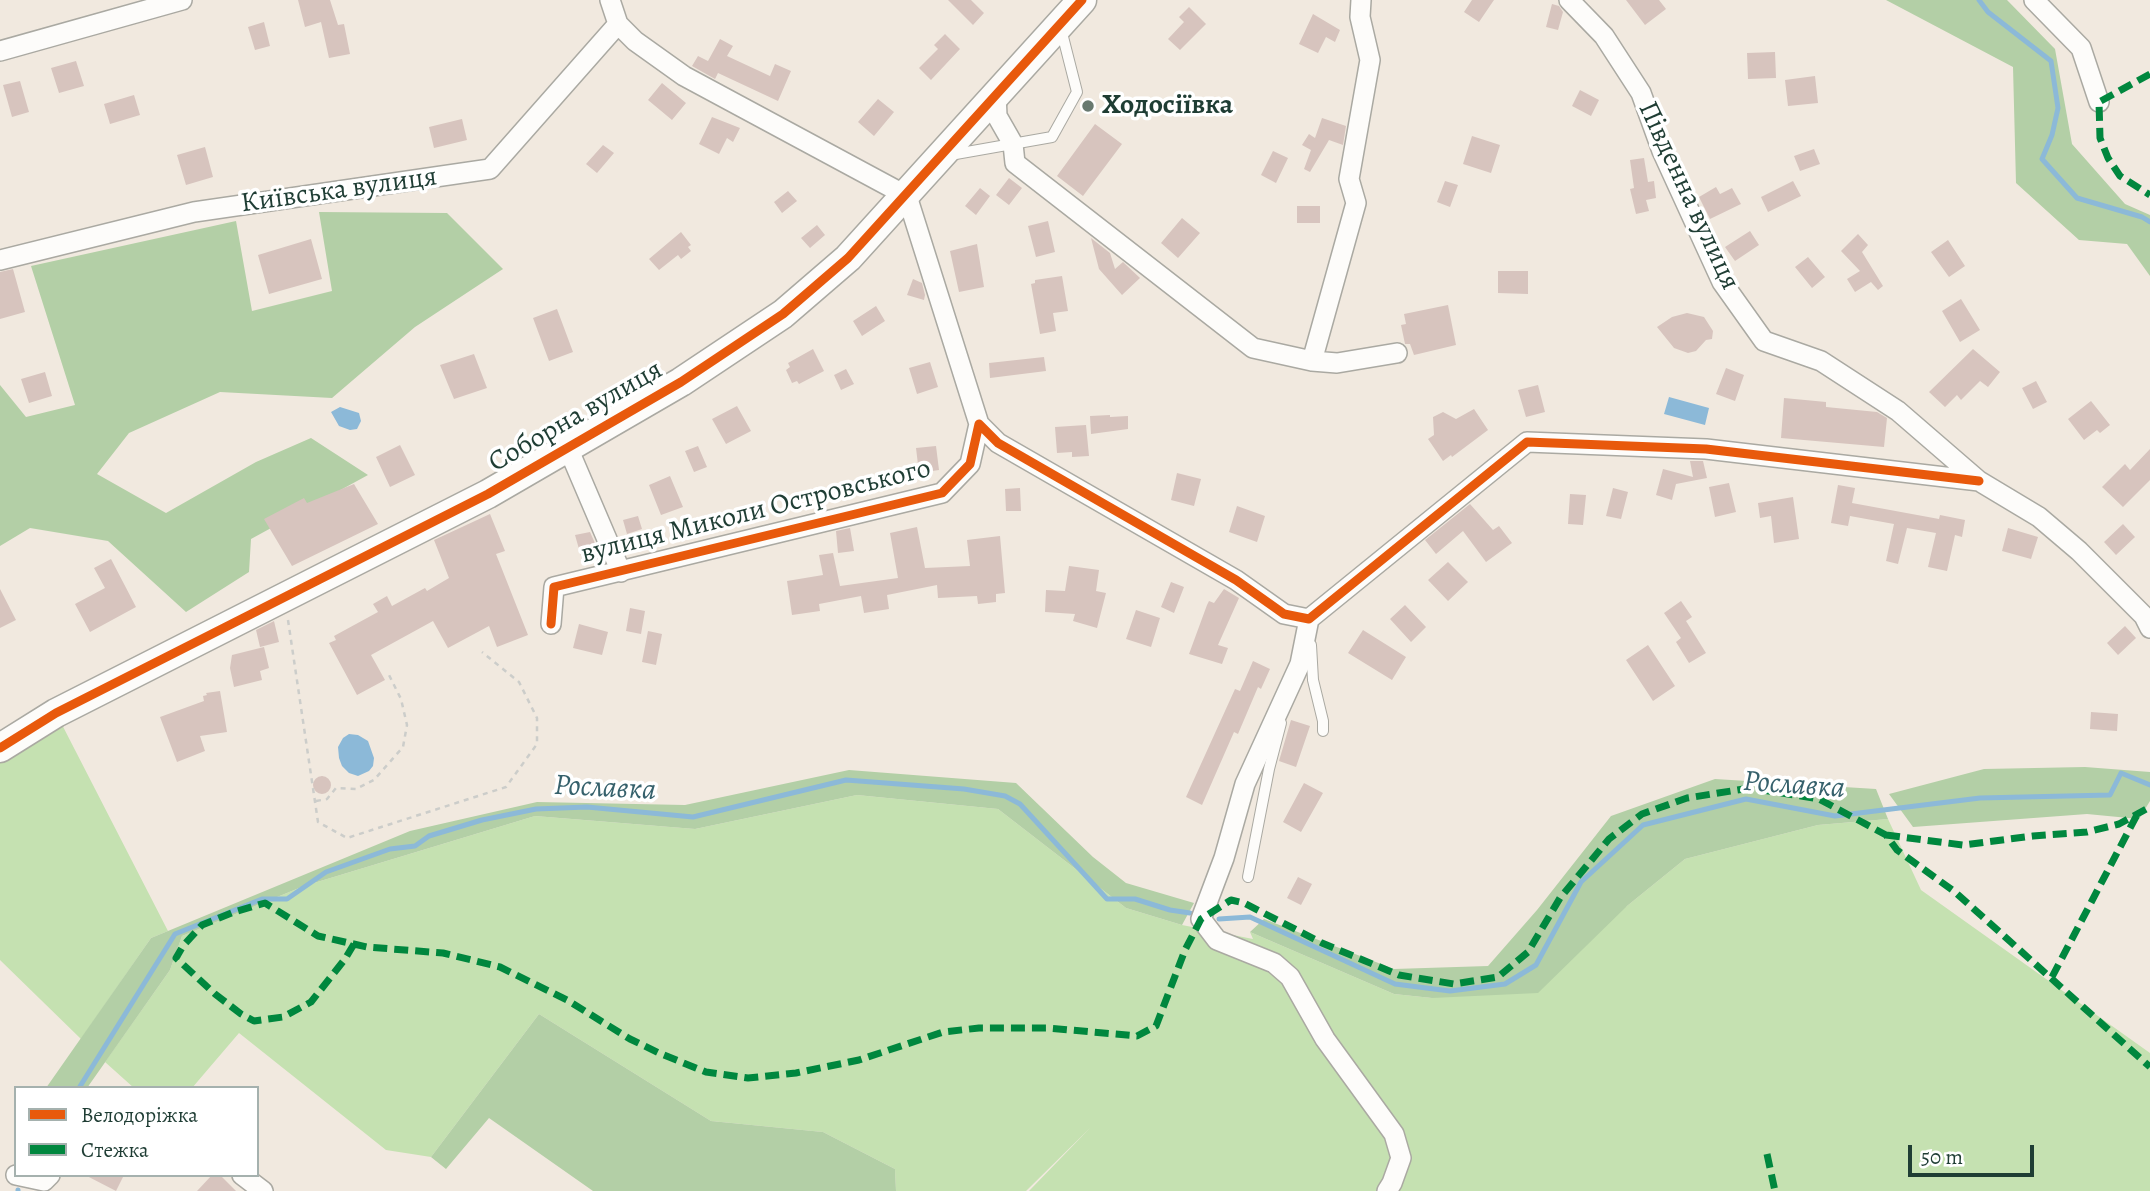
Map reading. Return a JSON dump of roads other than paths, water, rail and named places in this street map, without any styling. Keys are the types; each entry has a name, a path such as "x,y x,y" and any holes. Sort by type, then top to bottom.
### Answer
{"street":[{"path":"0,51 182,0"},
{"path":"610,0 618,24 635,41 684,76 907,196 979,424 998,443 1236,580 1284,614 1309,619"},
{"name":"Соборна вулиця","path":"0,748 36,723 488,494 681,382 783,314 848,258 1083,0"},
{"path":"1312,361 1356,203 1349,179 1370,60 1360,17 1361,0"},
{"name":"Південна вулиця","path":"1569,0 1604,36 1641,93 1662,151 1722,282 1764,341 1821,361 1898,411 1979,481 2039,517 2059,534 2110,580 2144,617 2150,628"},
{"path":"2034,0 2081,48 2099,102"},
{"name":"Київська вулиця","path":"0,260 194,212 490,169 618,24"},
{"path":"996,93 997,116 1013,144 1015,163 1253,348 1312,361 1338,363 1397,353"},
{"name":"вулиця Миколи Островського","path":"551,624 554,587 942,493 970,464 979,424"},
{"path":"1387,1191 1401,1158 1394,1133 1325,1039 1290,977 1274,963 1217,940 1201,919 1224,858 1245,784 1300,664 1309,619 1527,442 1706,449 1979,481"},
{"path":"568,448 621,572"},
{"path":"25,1177 44,1181 48,1177"},
{"path":"245,1177 263,1191"}],"lane":[{"path":"939,157 1052,136 1077,92 1059,24"},
{"path":"1309,619 1313,680 1323,731"},
{"path":"1248,877 1287,691"}],"water":[{"path":"1669,397 1709,408 1705,425 1664,414"},
{"path":"340,407 359,413 361,421 357,429 350,430 339,426 331,412"},
{"path":"349,734 358,735 368,741 374,758 369,771 358,776 349,773 339,758 338,747"}],"waterway":[{"name":"Рославка","path":"1979,0 1988,12 2051,61 2058,108 2052,135 2042,159 2077,198 2142,217 2150,222"},
{"name":"Рославка","path":"1219,919 1250,917 1395,984 1450,991 1505,984 1536,965 1581,882 1643,825 1746,799 1835,816 1980,798 2110,795 2121,773 2150,785"},
{"name":"Рославка","path":"80,1086 175,934 262,899 287,899 326,872 390,849 415,846 429,836 482,820 536,809 587,807 693,817 846,780 964,789 1005,796 1020,804 1107,899 1135,899 1190,913"}],"place":[{"name":"Ходосіївка","path":"1088,106"}]}
